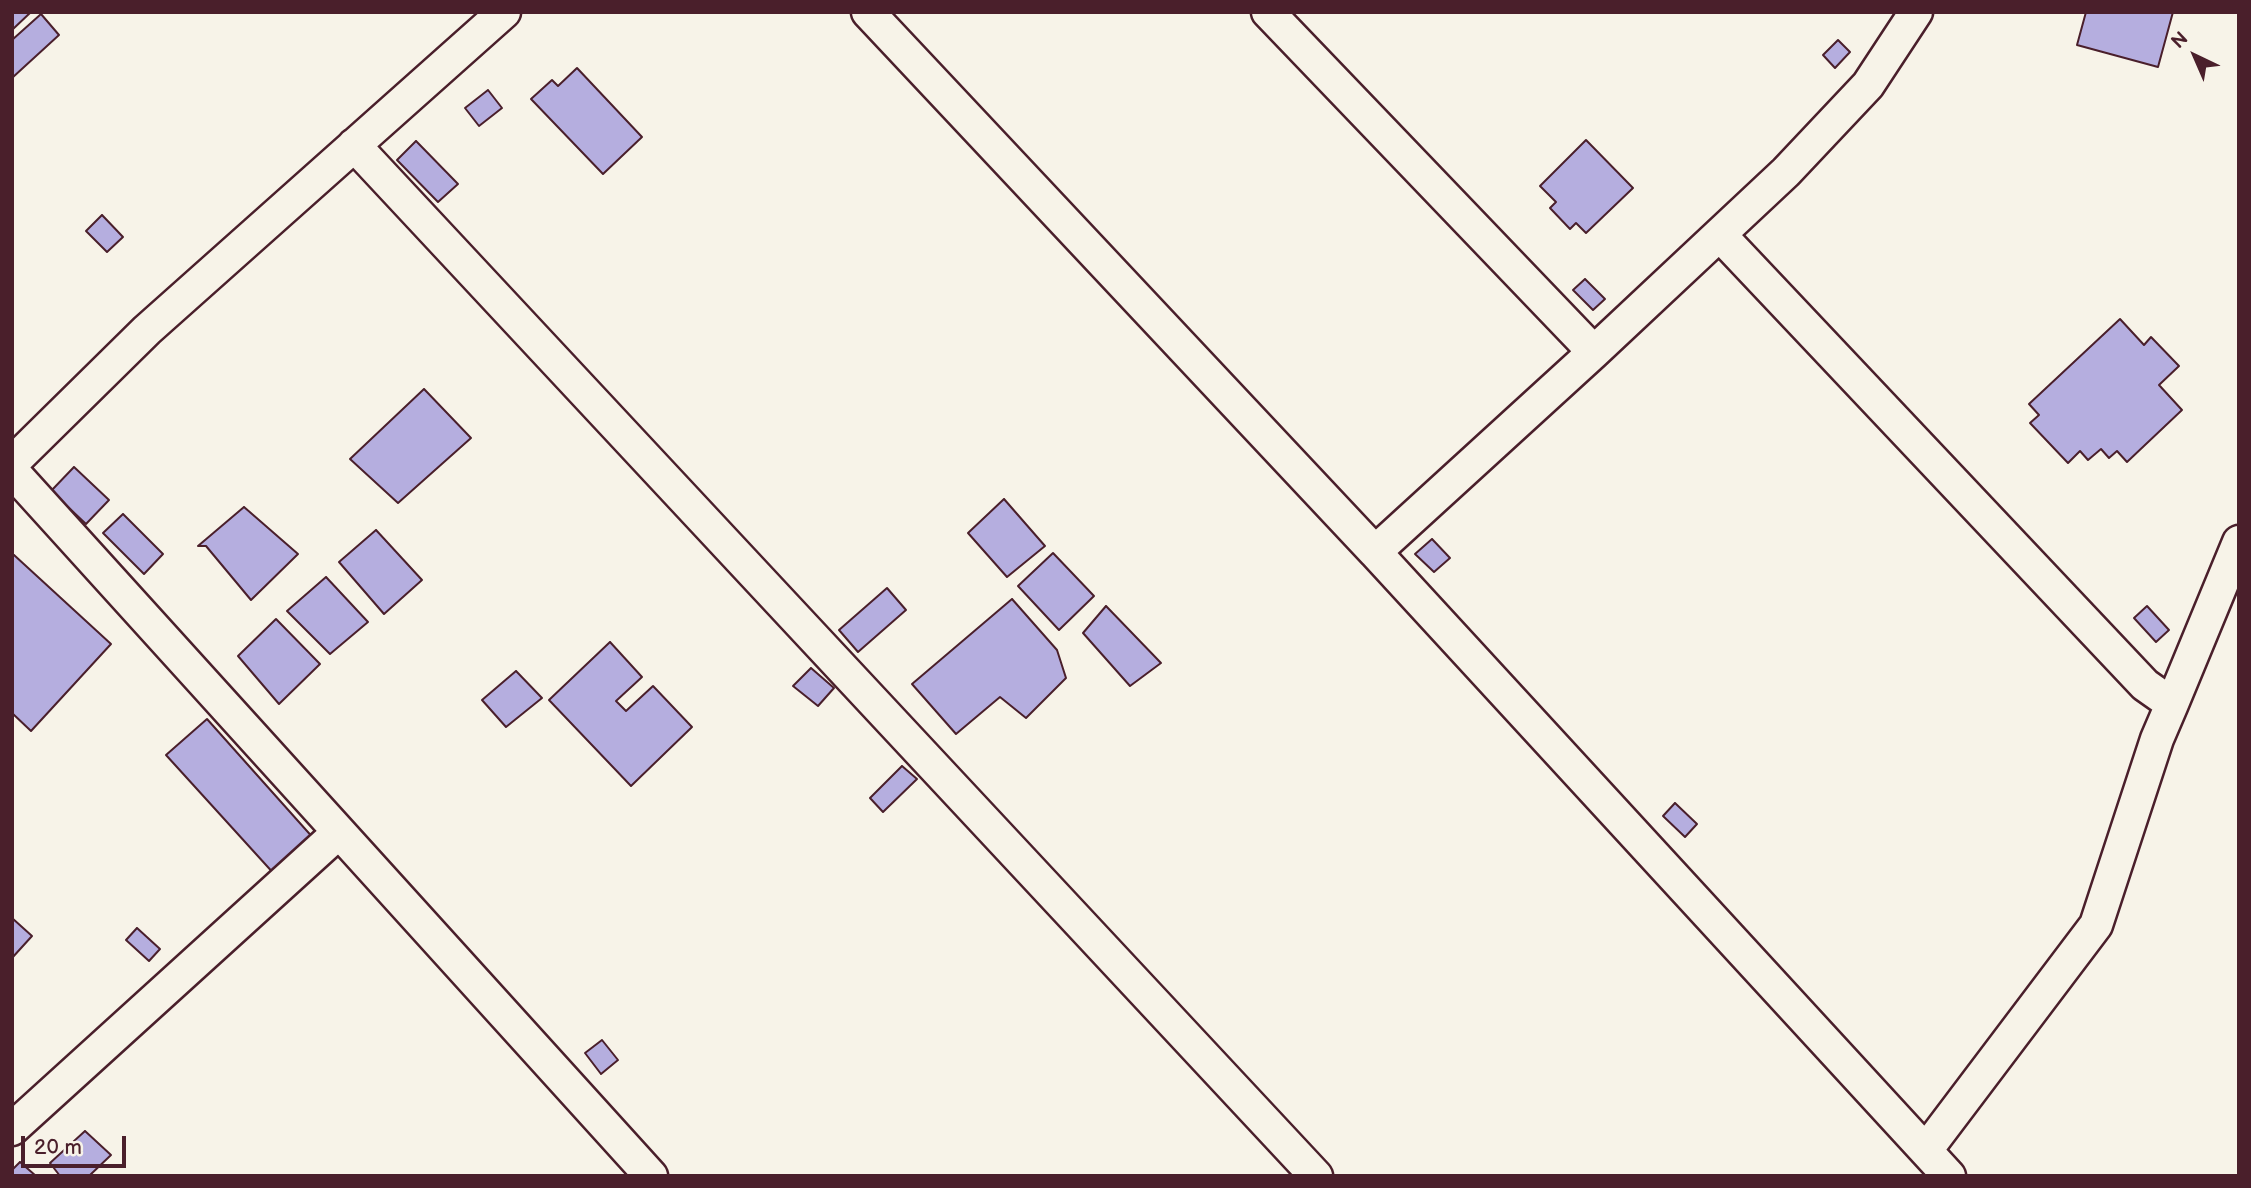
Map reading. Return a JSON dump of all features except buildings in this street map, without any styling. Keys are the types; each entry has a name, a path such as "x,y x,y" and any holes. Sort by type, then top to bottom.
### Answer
{"street":[{"path":"12,463 147,330 504,12"},
{"path":"868,12 1375,552 1949,1176"},
{"path":"1268,12 1594,352"},
{"path":"1375,552 1786,172 1868,85 1916,12"},
{"path":"354,145 1316,1176"},
{"path":"1720,235 2146,685 2172,704"},
{"path":"12,471 651,1176"},
{"path":"1926,1150 2096,925 2157,739 2239,542"},
{"path":"12,1129 338,833"}]}
